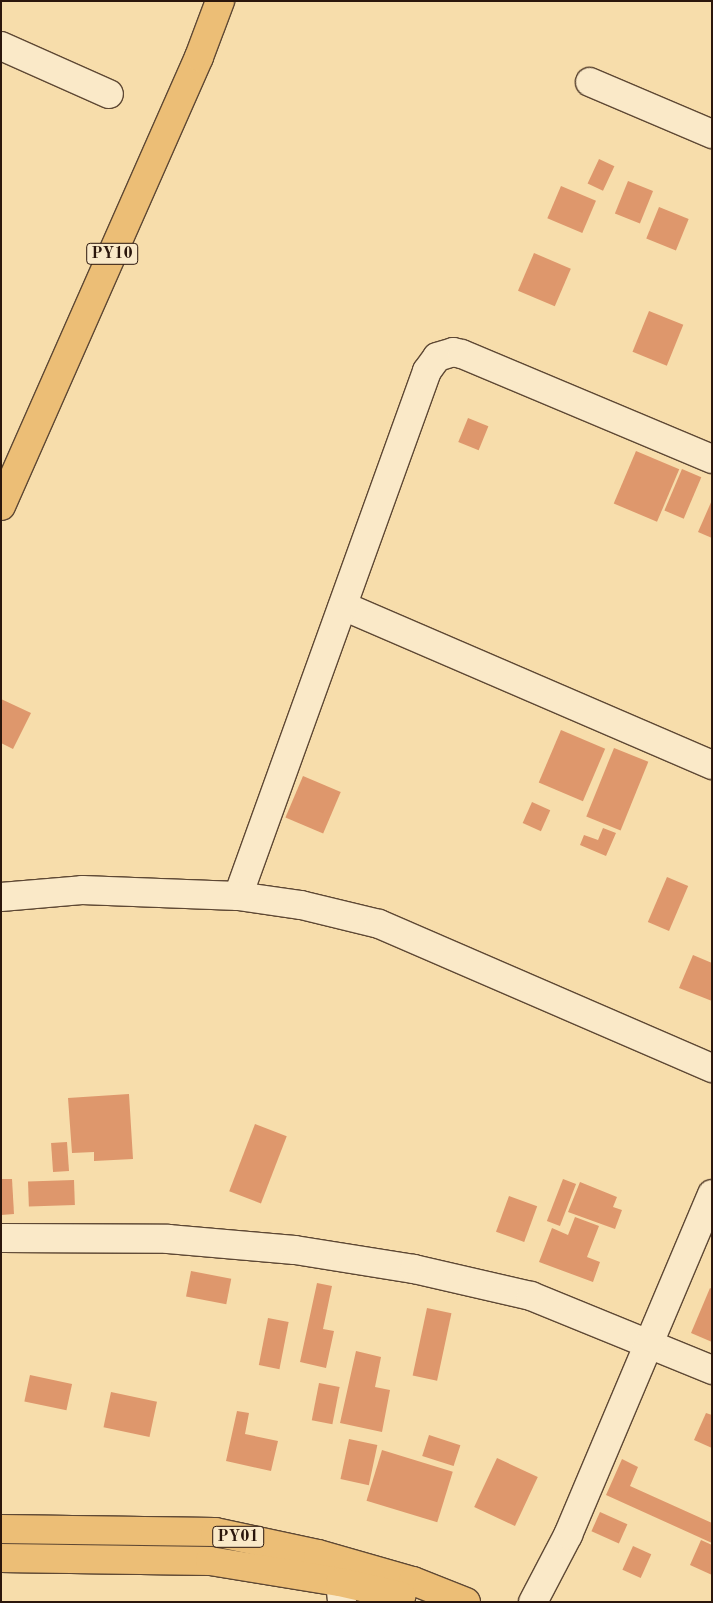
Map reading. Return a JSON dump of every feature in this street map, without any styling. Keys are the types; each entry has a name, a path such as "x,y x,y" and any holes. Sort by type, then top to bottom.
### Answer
{"highway":[{"name":"PY10","path":"1,506 199,57 220,1"},
{"name":"PY01","path":"1,1528 215,1532 318,1554 412,1581 466,1602"},
{"name":"PY01","path":"1,1558 210,1561 341,1592 420,1602"}],"street":[{"path":"1,46 109,94"},
{"path":"590,82 712,134"},
{"path":"238,896 431,363 445,353 462,354 712,459"},
{"path":"343,606 712,765"},
{"path":"1,898 82,890 238,896 301,905 379,924 712,1068"},
{"path":"533,1602 568,1536 648,1341 712,1194"},
{"path":"1,1238 168,1239 295,1250 414,1269 531,1296 648,1341 712,1370"}],"building":[{"path":"599,159 614,166 603,191 588,183"},
{"path":"628,181 653,191 640,224 615,213"},
{"path":"561,186 596,201 582,233 547,218"},
{"path":"659,207 689,219 676,251 646,239"},
{"path":"534,253 571,269 555,306 518,291"},
{"path":"649,311 683,325 667,366 633,352"},
{"path":"468,418 488,426 479,450 458,442"},
{"path":"636,451 679,469 657,522 614,503"},
{"path":"682,469 701,477 684,519 664,510"},
{"path":"712,500 712,538 698,532"},
{"path":"1,699 31,713 13,749 1,743"},
{"path":"561,730 605,749 583,801 539,782"},
{"path":"614,748 648,762 621,830 586,817"},
{"path":"303,776 341,792 323,833 285,817"},
{"path":"532,802 550,810 541,831 523,823"},
{"path":"603,828 616,833 606,856 580,845 584,835 598,840"},
{"path":"667,877 688,886 669,931 648,922"},
{"path":"693,955 712,963 712,1001 679,988"},
{"path":"129,1094 133,1159 94,1161 94,1152 72,1153 68,1098"},
{"path":"255,1124 287,1136 261,1203 229,1191"},
{"path":"67,1142 69,1171 53,1172 51,1143"},
{"path":"1,1179 12,1179 14,1214 1,1215"},
{"path":"563,1179 576,1184 560,1226 547,1221"},
{"path":"74,1180 75,1205 29,1207 28,1182"},
{"path":"580,1182 617,1197 613,1207 622,1210 615,1229 568,1212"},
{"path":"509,1196 537,1206 524,1242 496,1232"},
{"path":"575,1217 599,1226 587,1257 600,1262 593,1282 539,1262 552,1228 568,1235"},
{"path":"191,1271 231,1279 226,1304 186,1297"},
{"path":"317,1283 332,1286 323,1329 334,1331 326,1368 300,1362"},
{"path":"710,1288 712,1289 712,1342 691,1333"},
{"path":"427,1308 451,1313 437,1381 413,1375"},
{"path":"268,1318 289,1322 279,1369 259,1365"},
{"path":"356,1351 381,1357 375,1387 390,1390 382,1432 340,1423"},
{"path":"30,1375 72,1384 66,1410 24,1401"},
{"path":"319,1383 340,1387 332,1424 312,1420"},
{"path":"111,1392 157,1402 149,1437 104,1427"},
{"path":"237,1411 249,1413 245,1434 278,1441 271,1471 226,1461"},
{"path":"706,1413 712,1415 712,1448 694,1440"},
{"path":"429,1435 460,1445 454,1466 422,1456"},
{"path":"349,1439 377,1445 369,1485 340,1479"},
{"path":"382,1450 453,1472 437,1522 367,1501"},
{"path":"497,1458 538,1477 515,1526 474,1507"},
{"path":"622,1459 638,1467 630,1486 712,1523 712,1543 606,1495"},
{"path":"600,1512 627,1524 619,1543 591,1531"},
{"path":"701,1540 712,1545 712,1575 690,1565"},
{"path":"633,1546 651,1554 641,1578 622,1570"}]}
